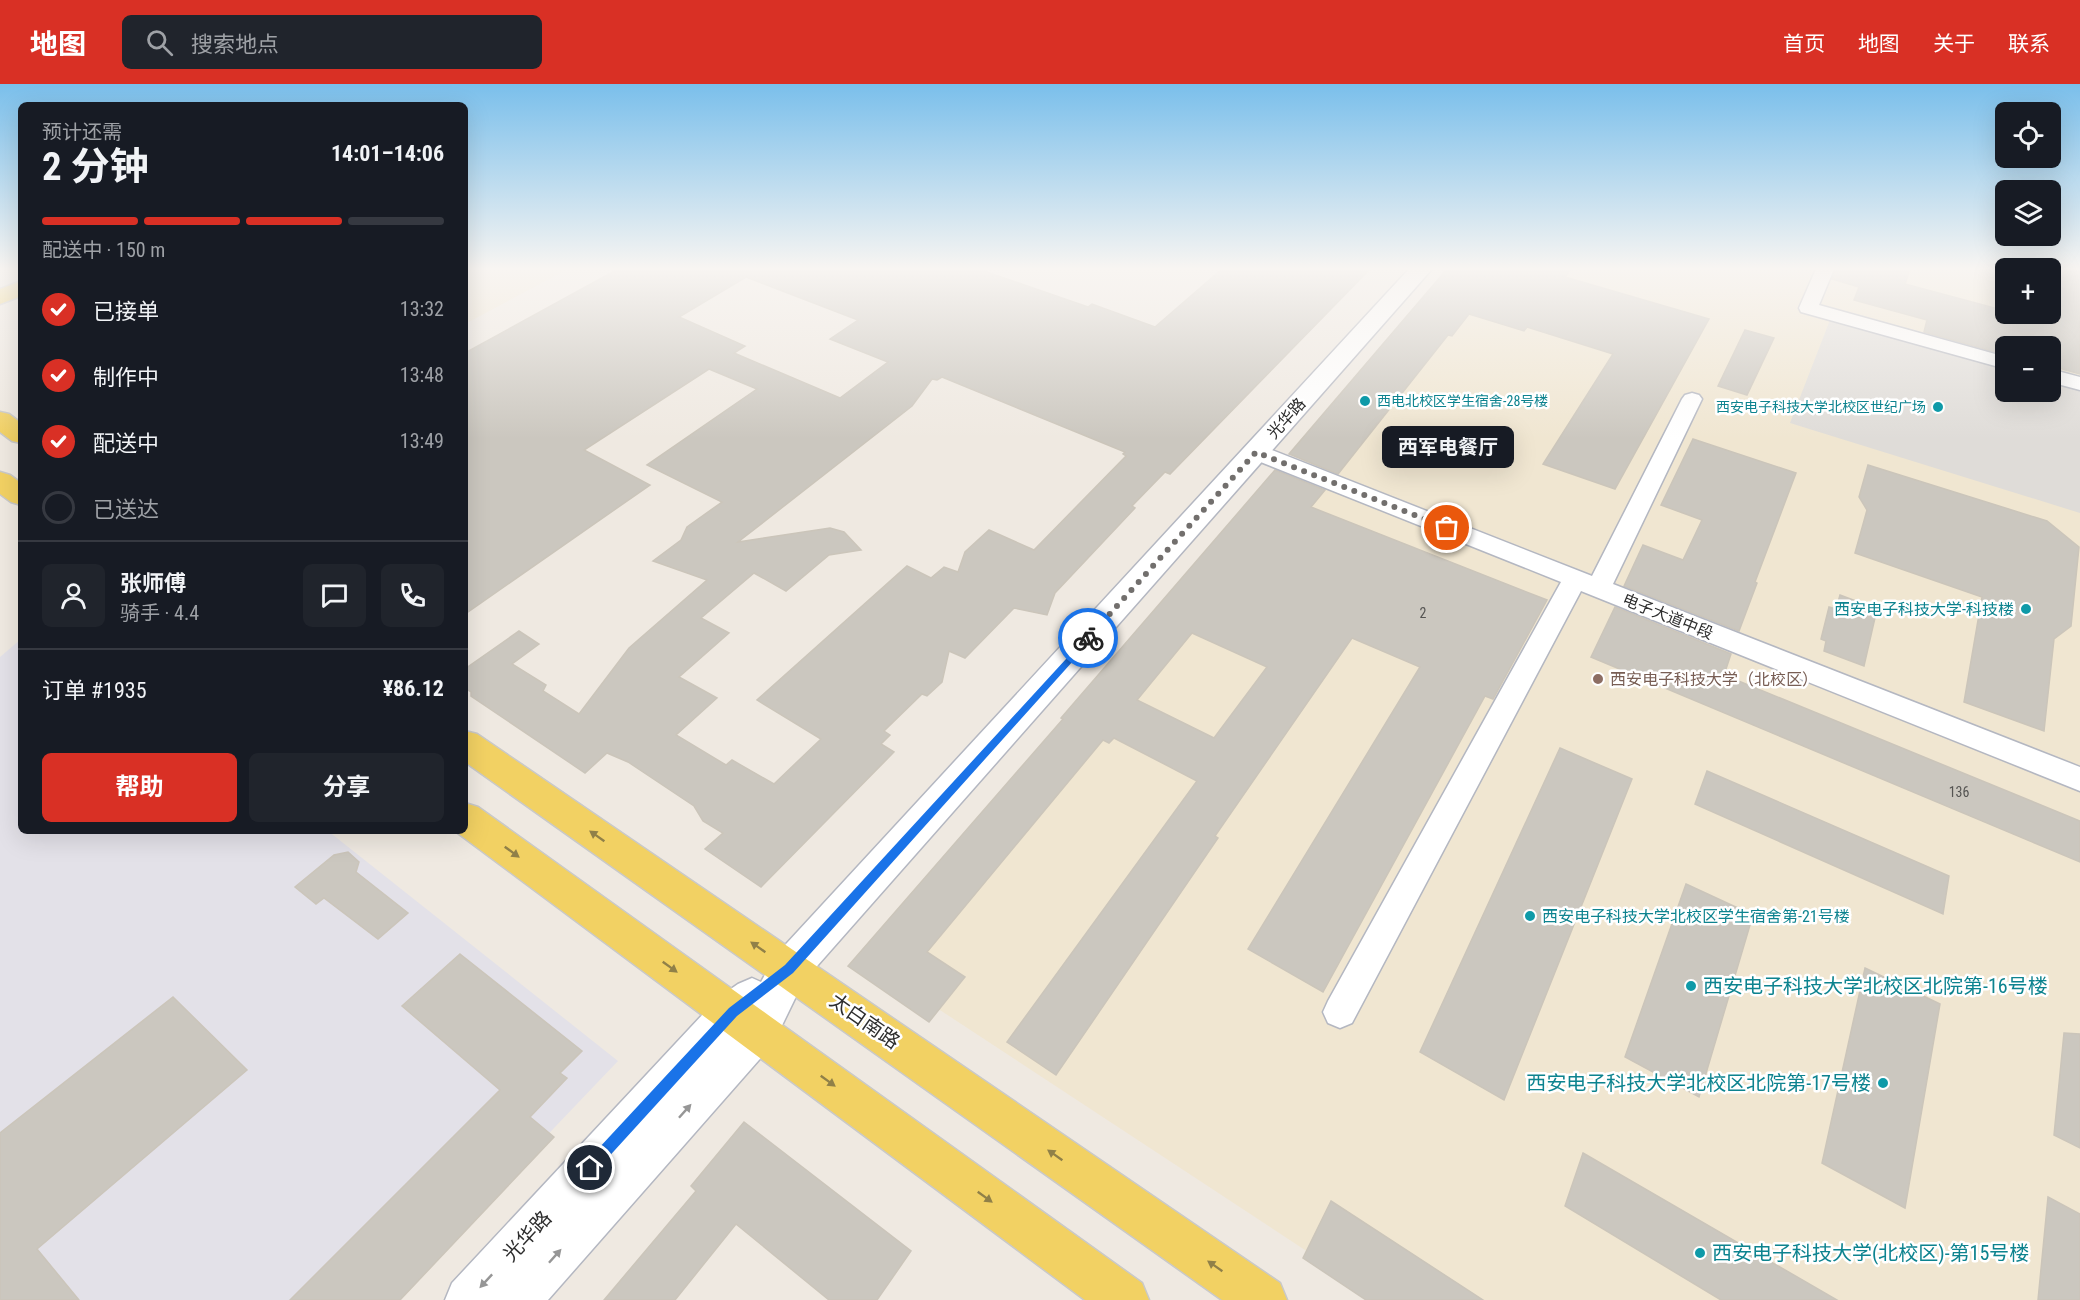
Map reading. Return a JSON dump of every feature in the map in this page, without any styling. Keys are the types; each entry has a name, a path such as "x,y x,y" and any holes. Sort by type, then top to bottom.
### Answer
{"main road":[{"path":"0,420 18,433"},
{"path":"0,481 18,494"},
{"name":"太白南路","path":"468,746 1263,1300"},
{"path":"468,820 1125,1300"}],"street":[{"name":"光华路","path":"516,1300 789,969 1370,326"},
{"path":"1872,326 1995,360"},
{"path":"2061,378 2080,384"},
{"path":"1340,1012 1692,399"},
{"name":"电子大道中段","path":"1256,452 2080,779"},
{"name":"光华路","path":"469,1300 745,1021"}],"shaded area":[{"name":"西安电子科技大学（北校区）","path":"1418,326 2080,326 2080,1300 1381,1300 873,966"},
{"name":"西安电子科技大学北校区世纪广场","path":"1828,326 1850,326 1995,367 1995,402 2061,402 2061,385 2080,391 2080,513 1790,423"},
{"path":"18,642 18,834 332,834 618,1061 390,1300 0,1300 0,657"}],"building":[{"path":"515,326 699,326 745,346 734,353 840,398 888,362 830,339 850,326 1315,326 1170,474 1165,472 1132,506 1135,508 1055,593 1047,615 1014,608 965,658 949,651 942,682 927,696 922,694 884,731 890,735 881,744 894,752 761,887 705,849 723,833 703,821 694,806 628,762 607,753 585,773 471,696 468,690 468,667 519,631 539,644 512,664 546,685 543,691 579,714 629,648 707,580 653,561 681,540 687,527 722,502 647,465 757,389 709,369 584,450 650,485 468,612 468,351","holes":["942,377 1125,452 1123,454 1126,456 1034,550 989,530 965,552 958,572 944,567 931,578 907,566 757,700 821,739 774,784 732,760 726,765 676,735 717,698 679,677 729,633 701,618 754,573 786,591 829,555 861,550 844,532 830,528 738,542 912,406 932,379 937,380"]},
{"path":"1399,326 1460,326 1452,336 1448,335 1338,474 1289,454"},
{"path":"1507,326 1705,326 1615,489 1543,464 1613,354 1527,327 1524,331"},
{"path":"1926,326 2080,326 2080,374 2061,369 2061,336 1995,336 1995,352 1924,332"},
{"path":"1745,330 1774,338 1747,395 1718,386"},
{"path":"1693,439 1796,473 1739,631 1624,586 1643,545 1683,560 1702,520 1661,505"},
{"name":"西安电子科技大学-科技楼","path":"1868,465 2047,521 2079,547 2071,626 2054,639 2044,731 1964,702 1982,597 1855,553 1867,510 1859,497"},
{"path":"1275,470 1325,490 1311,507 1547,600 1493,699 1485,696 1323,992 1248,949 1420,667 1352,638 1215,836 1218,838 1056,1075 1007,1042 1197,781 1114,738 1109,743 1103,740 927,952 965,977 929,1022 848,966 1063,719 1061,718","holes":["1192,633 1267,667 1214,738 1137,700"]},
{"path":"1840,595 1877,609 1864,666 1824,651 1826,641 1821,639 1829,607 1836,609"},
{"path":"1615,607 1731,654 1724,675 2080,821 2080,862 1591,657"},
{"name":"西安电子科技大学北校区学生宿舍第-21号楼","path":"1560,748 1632,779 1504,1100 1420,1052"},
{"path":"1707,771 1949,876 1943,914 1695,804"},
{"path":"348,852 359,862 356,872 408,913 378,939 324,898 316,904 295,887 334,855"},
{"name":"西安电子科技大学北校区北院第-16号楼","path":"1686,884 1753,915 1699,1097 1625,1057"},
{"path":"460,954 582,1051 560,1073 567,1078 530,1117 554,1137 400,1300 290,1300 500,1090 402,1006"},
{"name":"西安电子科技大学北校区北院第-17号楼","path":"1865,968 1940,1004 1905,1208 1822,1163"},
{"path":"173,997 247,1070 37,1249 79,1300 0,1300 0,1133"},
{"path":"2064,1033 2080,1034 2080,1148 2054,1135"},
{"path":"744,1122 911,1251 877,1300 829,1300 736,1224 675,1300 604,1300 696,1191 691,1186"},
{"name":"西安电子科技大学(北校区)-第15号楼","path":"1583,1153 1837,1300 1721,1300 1565,1206"},
{"path":"2048,1197 2080,1214 2080,1300 2038,1300"},
{"path":"1331,1201 1483,1300 1366,1300 1303,1258"}],"way so far":[{"path":"1088,638 1256,452 1447,528"}],"place":[{"name":"西电北校区学生宿舍-28号楼","path":"1365,401"},
{"name":"西安电子科技大学北校区世纪广场","path":"1938,407"},
{"name":"西军电餐厅","path":"1447,528"},
{"name":"西安电子科技大学-科技楼","path":"2026,609"},
{"name":"西安电子科技大学（北校区）","path":"1598,679"},
{"name":"西安电子科技大学北校区学生宿舍第-21号楼","path":"1530,916"},
{"name":"西安电子科技大学北校区北院第-16号楼","path":"1691,986"},
{"name":"西安电子科技大学北校区北院第-17号楼","path":"1883,1083"},
{"name":"西安电子科技大学(北校区)-第15号楼","path":"1700,1253"}],"route":[{"path":"590,1168 733,1012 789,969 1088,638"}]}
